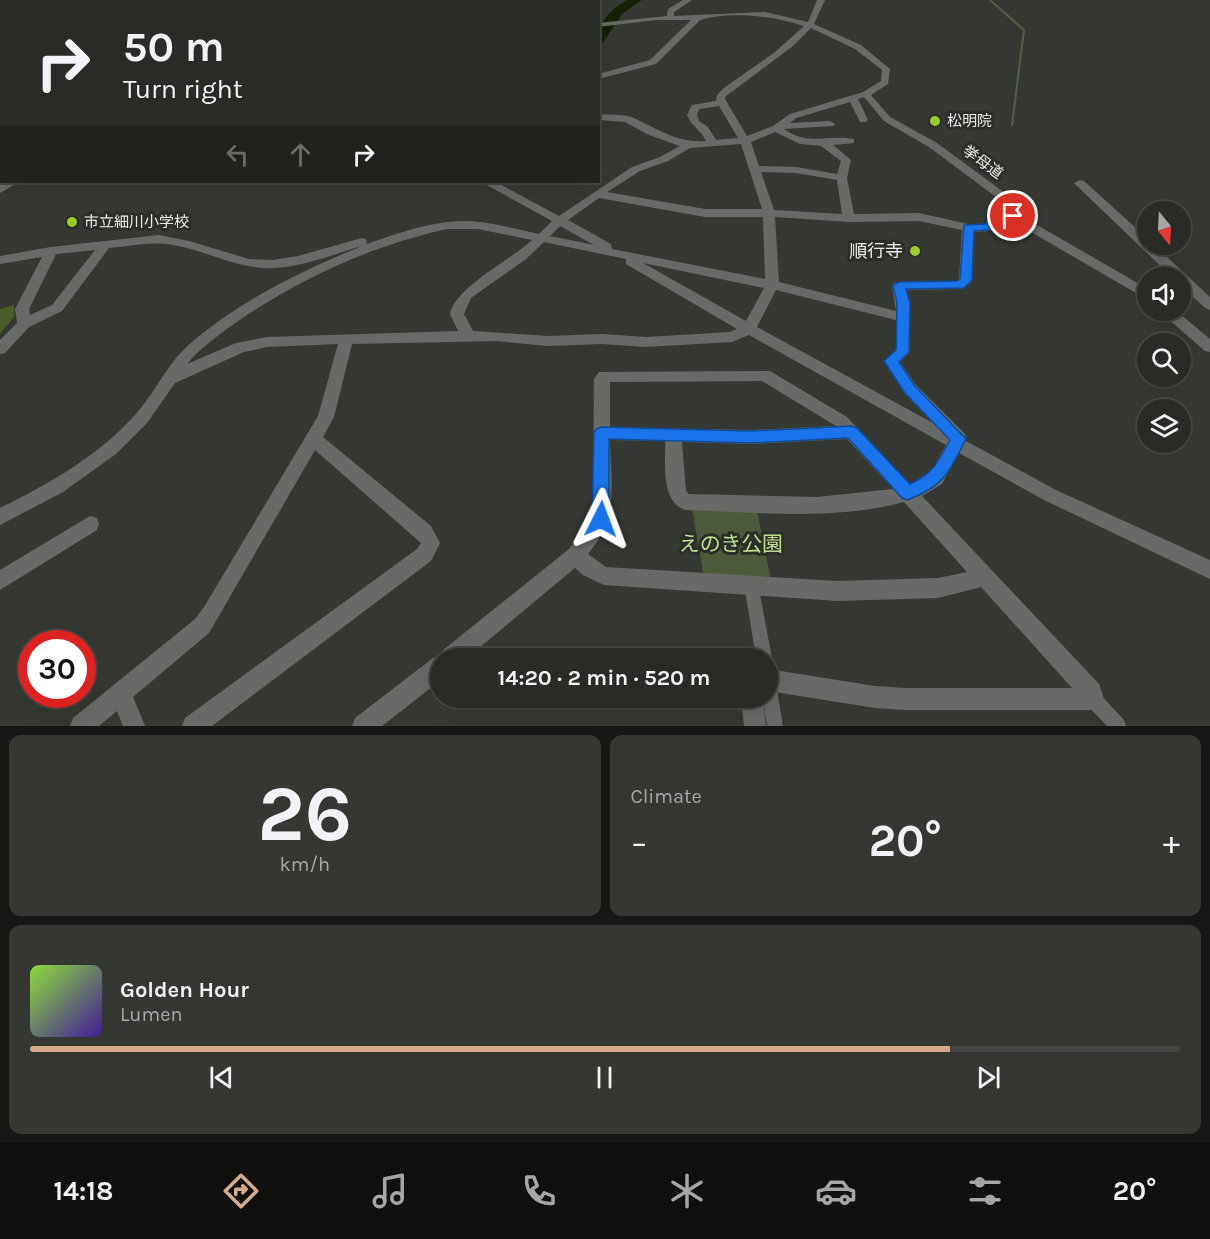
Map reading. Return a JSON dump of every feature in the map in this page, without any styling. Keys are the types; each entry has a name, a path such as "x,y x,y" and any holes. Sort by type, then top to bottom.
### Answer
{"street":[{"path":"670,17 671,11 688,0"},
{"path":"168,380 251,344 286,340 496,336 548,341 602,339 646,342 732,337 749,329 772,285 769,213 745,141 720,103 721,96 726,90 775,56 810,25 821,0"},
{"path":"600,117 627,119 652,132 688,145 745,141 778,127 793,116 866,94 885,82 886,69 858,47 810,25 765,14 709,15 697,18 670,17 601,25"},
{"path":"600,76 653,62 697,18"},
{"name":"挙母道","path":"866,94 886,119 933,145 1005,198 1013,216 1137,287"},
{"path":"853,98 863,120"},
{"path":"713,144 705,129 695,123 692,116 698,105 720,103"},
{"path":"778,127 830,124"},
{"path":"778,127 794,141 823,143 850,141"},
{"path":"823,143 846,160 842,178 849,218"},
{"path":"468,336 457,314 465,295 522,256 559,221 597,194 636,169 664,159 688,145"},
{"path":"754,169 796,170 842,178"},
{"path":"491,183 955,444 1050,495 1210,570"},
{"path":"1080,183 1210,305"},
{"path":"597,194 705,213 769,213 849,218 919,217 968,228 985,228 1013,216"},
{"path":"0,517 64,483 106,453 142,418 186,355 233,316 350,255 401,237 446,225 469,224 542,238 772,285 902,317"},
{"path":"673,436 677,494 686,502 856,504 907,493 936,478 959,439 910,389 891,361 903,352 903,303 899,286 960,285 966,280 968,228"},
{"path":"3,262 51,251 159,239 175,240 263,265 284,262 387,236 401,237"},
{"path":"0,349 24,324 57,308 106,244"},
{"path":"24,324 22,309 51,251"},
{"path":"1178,321 1210,347"},
{"path":"81,726 207,620 315,440 330,406 346,340"},
{"path":"467,648 576,555 595,532 601,519 602,379 608,374 765,375 841,421 1091,692 1093,699 1118,726"},
{"path":"602,433 750,437 852,432"},
{"path":"193,726 423,555 431,543 424,532 315,440"},
{"path":"0,581 90,524"},
{"path":"576,555 591,569 604,576 837,591 938,588 984,577"},
{"path":"751,584 762,648"},
{"path":"363,726 430,677"},
{"path":"778,683 906,699 1093,699"},
{"path":"121,694 134,726"},
{"path":"753,708 755,726"},
{"path":"772,708 775,726"}],"green space":[{"name":"えのき公園","path":"692,509 757,510 771,580 704,578"}],"building":[{"path":"14,305 14,317 0,334 0,309"}],"waterway":[{"path":"600,38 618,12 636,0"},
{"path":"990,0 1024,30 1012,125"}],"place":[{"name":"松明院","path":"935,121"},
{"name":"市立細川小学校","path":"72,222"},
{"name":"順行寺","path":"915,251"}],"route":[{"path":"601,519 602,433 750,437 852,432 907,493 932,481 939,474 959,439 902,380 891,361 903,352 903,303 899,286 903,284 960,285 966,280 968,228 985,228 1013,216"}]}
